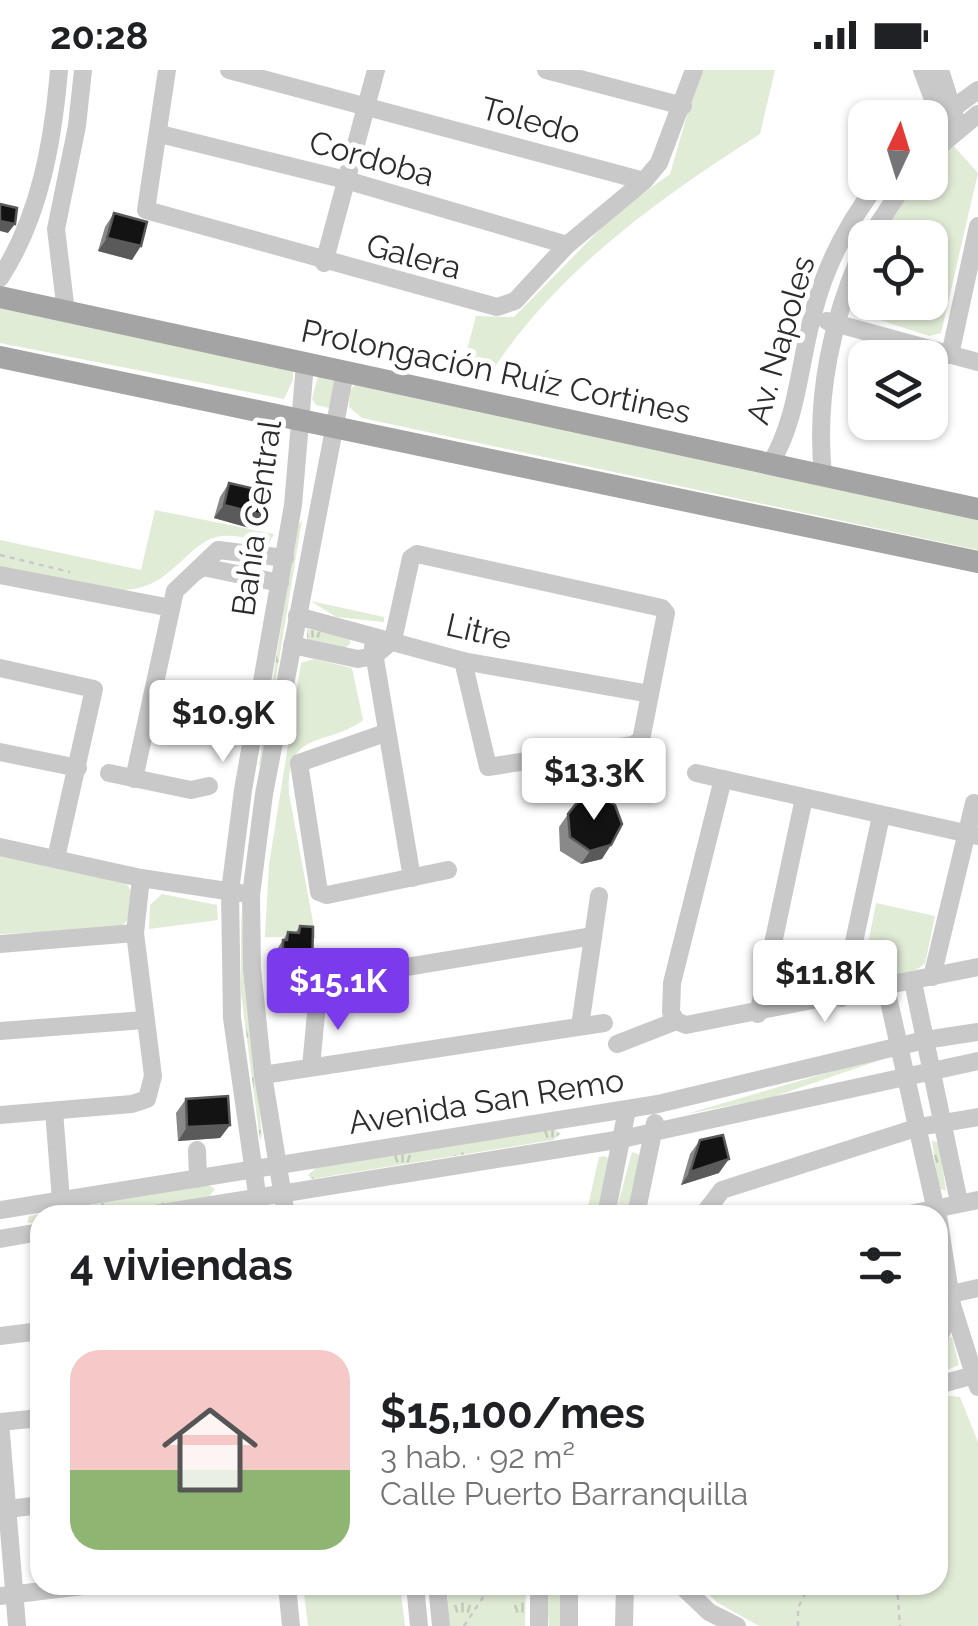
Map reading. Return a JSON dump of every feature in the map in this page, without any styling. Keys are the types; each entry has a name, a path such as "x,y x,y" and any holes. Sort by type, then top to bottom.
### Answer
{"main road":[{"name":"Prolongación Ruíz Cortines","path":"0,297 978,509"},
{"path":"0,358 978,562"}],"street":[{"path":"0,278 30,223 51,132 58,70"},
{"path":"66,312 56,229 78,126 83,70"},
{"name":"Galera","path":"167,70 146,210 497,307 515,301 567,245 644,182 659,163 694,70"},
{"name":"Toledo","path":"229,70 644,182"},
{"path":"324,262 376,70"},
{"path":"546,70 683,106"},
{"path":"922,70 933,100"},
{"path":"940,70 940,100"},
{"path":"948,111 978,90"},
{"path":"948,136 978,114"},
{"path":"948,127 952,132"},
{"name":"Cordoba","path":"160,134 346,180 567,245"},
{"name":"Av. Napoles","path":"771,463 789,429 812,317 839,245 867,200"},
{"path":"30,223 56,229"},
{"path":"950,355 978,226"},
{"name":"Av. Napoles","path":"823,475 820,420 836,324 848,291"},
{"path":"812,317 978,362"},
{"name":"Bahía Central","path":"258,1205 232,1018 230,892 243,790 294,505 305,364"},
{"name":"Bahía Central","path":"284,1205 263,1075 252,968 252,895 264,794 345,372"},
{"path":"294,505 318,508"},
{"path":"134,779 174,591 218,550 285,558"},
{"path":"292,645 358,659 374,656 394,640 414,555 662,608 666,617 638,743 488,767 463,661"},
{"path":"198,571 280,583"},
{"path":"0,575 171,608"},
{"name":"Litre","path":"297,616 463,661 650,694"},
{"path":"371,636 412,878"},
{"path":"0,668 94,689 56,858"},
{"path":"385,733 299,763 319,892 327,895 448,870"},
{"path":"0,752 78,768"},
{"path":"109,773 191,790 209,786"},
{"path":"696,773 972,835"},
{"path":"723,780 672,983 671,1012 676,1021 686,1025 758,1014 978,968"},
{"path":"243,790 264,794"},
{"path":"758,1014 804,798"},
{"path":"968,1201 942,1122 930,1068 922,980 972,835 974,803"},
{"path":"842,998 881,816"},
{"path":"0,847 141,878 252,895"},
{"path":"0,1115 148,1098 153,1076 135,932 141,878"},
{"path":"580,1026 600,896"},
{"path":"0,944 135,932"},
{"path":"311,1066 318,1003 328,980 593,936"},
{"path":"886,988 935,1205"},
{"path":"0,1031 144,1020"},
{"path":"617,1044 676,1021"},
{"path":"263,1075 604,1023"},
{"name":"Avenida San Remo","path":"30,1205 627,1110 926,1040 978,1032"},
{"name":"Avenida San Remo","path":"260,1205 281,1193 622,1139 978,1060"},
{"path":"638,1205 658,1104"},
{"path":"608,1205 627,1110"},
{"path":"54,1111 61,1200"},
{"path":"711,1205 722,1190 920,1127 978,1116"},
{"path":"197,1150 198,1178"},
{"name":"Avenida San Remo","path":"0,1210 30,1205"},
{"path":"1,1233 30,1232"},
{"path":"948,1299 978,1288"},
{"path":"948,1302 977,1379 948,1383"},
{"path":"0,1336 30,1333"},
{"path":"17,1626 8,1595 0,1422 30,1419"},
{"path":"4,1509 30,1507"},
{"path":"288,1595 291,1626"},
{"path":"416,1595 419,1626"},
{"path":"437,1595 440,1626"},
{"path":"539,1595 539,1626"},
{"path":"568,1626 569,1595"},
{"path":"624,1626 625,1595"},
{"path":"690,1595 710,1619 738,1626"}],"path":[{"path":"0,555 44,562 84,579"},
{"path":"464,1626 484,1595"},
{"path":"798,1626 798,1608 804,1595"},
{"path":"898,1595 900,1626"}],"green space":[{"path":"700,70 775,70 760,134 650,210 581,267 550,298 494,368 464,361 476,316 514,317 615,214 670,174"},
{"path":"952,144 978,173 948,303 948,220 890,220 903,200 948,200 948,148"},
{"path":"0,305 293,368 293,380 284,399 0,343"},
{"path":"880,320 944,320 941,333 929,336"},
{"path":"319,372 339,379 329,408 316,405 312,399"},
{"path":"359,381 978,514 978,550 362,418 349,407 350,390"},
{"path":"155,510 274,534 269,543 235,536 212,538 152,584 123,590 88,587 0,566 0,540 141,570"},
{"path":"302,520 262,763 259,765 297,527"},
{"path":"311,601 384,617 384,622 336,617"},
{"path":"307,629 350,638 350,644 345,648 307,640"},
{"path":"314,659 352,668 363,720 311,742 294,758 289,794 316,938 265,937 269,865 301,663"},
{"path":"0,855 126,883 131,891 128,920 119,928 0,934"},
{"path":"162,894 217,905 218,920 149,929 150,905"},
{"path":"876,903 935,916 925,964 894,978 877,980 862,974"},
{"path":"241,912 262,1135 260,1141 241,993"},
{"path":"883,1059 770,1098 686,1114"},
{"path":"555,1129 560,1134 553,1140 312,1179 308,1175 316,1168"},
{"path":"932,1140 939,1143 946,1191 938,1188"},
{"path":"632,1152 640,1155 631,1205 618,1205"},
{"path":"599,1157 610,1159 602,1205 588,1205"},
{"path":"207,1184 215,1189 209,1197 160,1205 90,1205"},
{"path":"952,1337 959,1365 948,1370 948,1338"},
{"path":"948,1396 960,1397 978,1442 978,1626 759,1626 709,1595 948,1595"},
{"path":"304,1595 401,1595 405,1626 308,1626"},
{"path":"447,1595 526,1595 525,1626 449,1626"},
{"path":"546,1595 564,1595 565,1626 549,1626"}],"building":[{"path":"0,204 17,208 15,224 0,221"},
{"path":"114,213 147,222 141,246 107,238"},
{"path":"229,483 268,492 263,515 224,505"},
{"path":"600,796 615,805 622,824 611,845 590,851 570,837 568,814 580,799"},
{"path":"300,926 313,927 312,969 283,967 283,940 287,940 288,932 299,933"},
{"path":"228,1096 230,1125 187,1127 186,1099"},
{"path":"723,1135 729,1159 690,1172 700,1140"}]}
